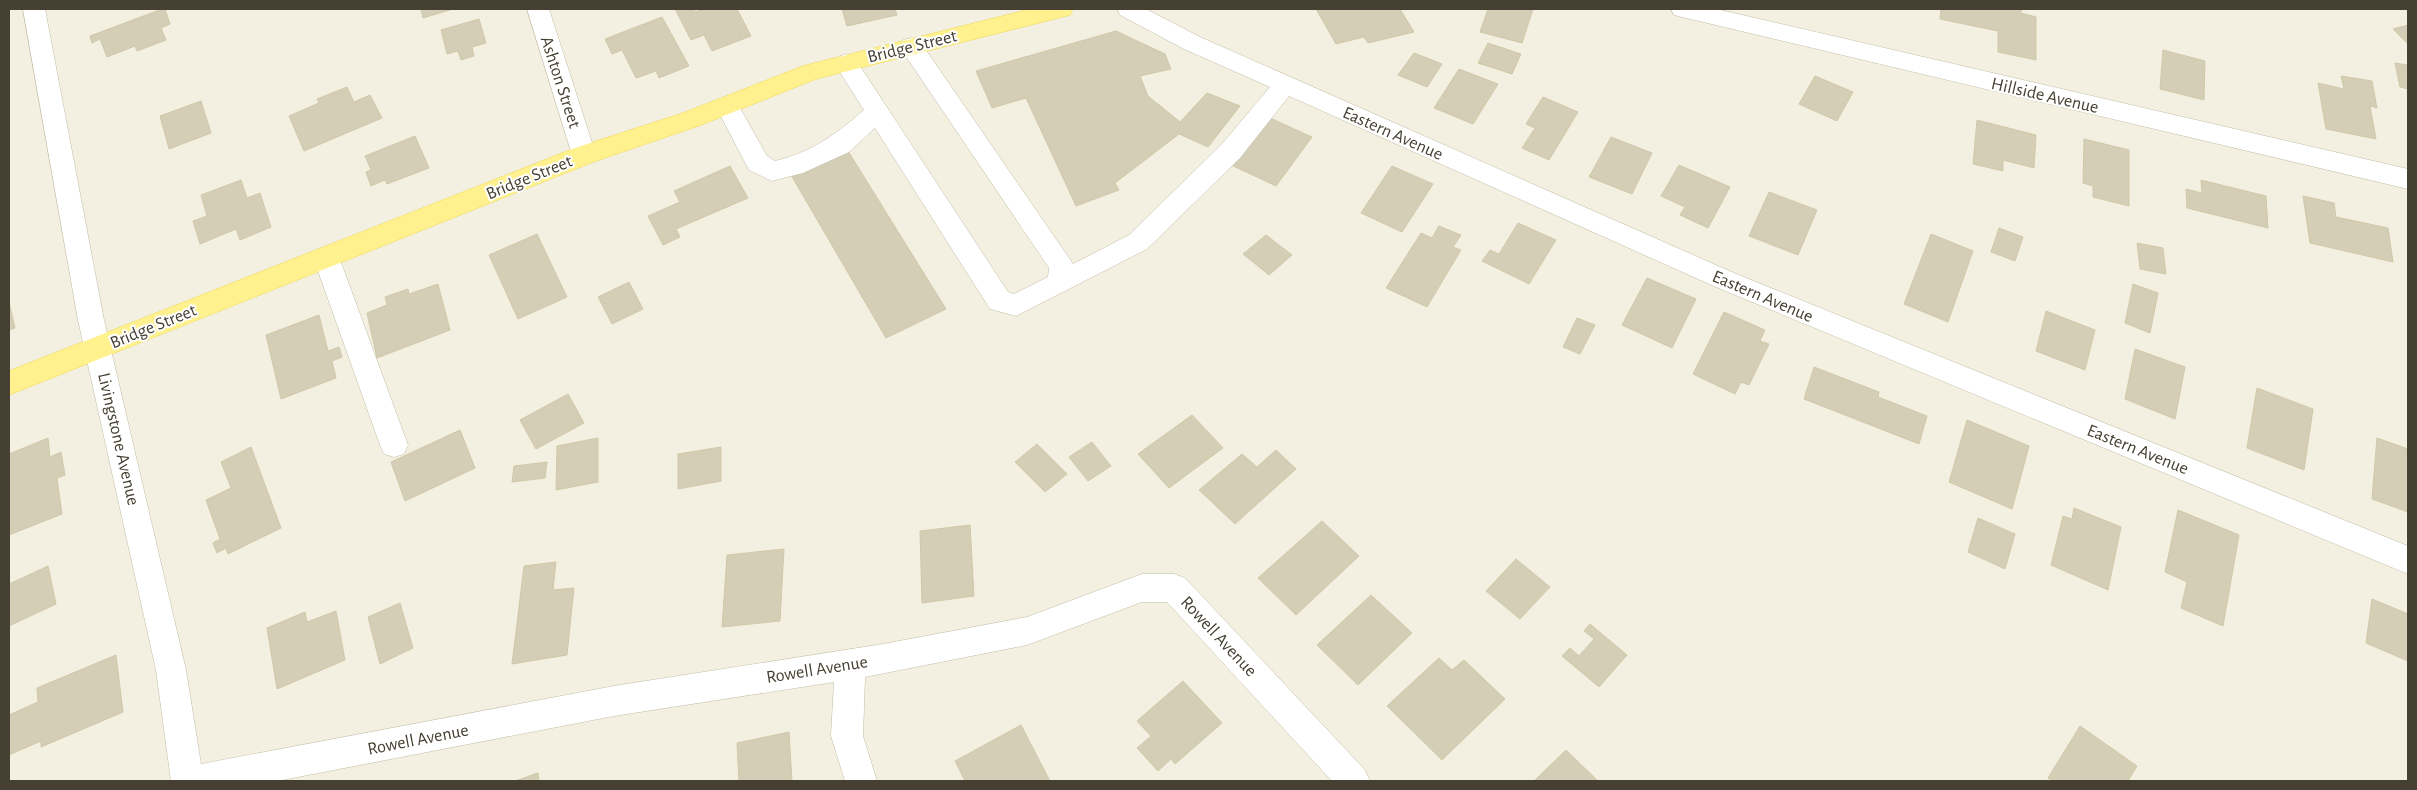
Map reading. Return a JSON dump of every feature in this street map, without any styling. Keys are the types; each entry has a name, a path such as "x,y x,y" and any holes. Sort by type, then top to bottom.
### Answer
{"main road":[{"name":"Bridge Street","path":"9,383 584,155 727,105 811,72 1062,9"}],"street":[{"name":"Livingstone Avenue","path":"34,9 98,348 171,670 187,781"},
{"name":"Ashton Street","path":"538,9 584,155"},
{"name":"Eastern Avenue","path":"1128,9 1192,43 1724,280 2408,560"},
{"name":"Hillside Avenue","path":"1682,9 2408,179"},
{"path":"911,46 1062,267 1060,283"},
{"path":"846,63 999,301 1016,305 1138,242 1231,151 1285,84"},
{"path":"727,105 758,163 772,171 794,166 840,145 878,112"},
{"path":"326,258 394,445"},
{"name":"Rowell Avenue","path":"194,781 614,701 850,664 1027,631 1142,588 1174,588 1354,781"},
{"path":"850,664 847,736 862,781"}],"building":[{"path":"165,9 170,24 161,28 166,40 137,51 135,46 107,57 100,39 92,43 90,36"},
{"path":"421,9 453,9 423,18"},
{"path":"675,9 694,9 695,12 703,9 737,9 751,36 712,51 704,35 691,40"},
{"path":"842,9 895,9 897,15 847,26"},
{"path":"1316,9 1400,9 1414,32 1368,43 1364,37 1336,44"},
{"path":"1488,9 1533,9 1522,43 1480,32"},
{"path":"1941,9 2021,9 2021,13 2036,17 2036,60 1998,52 1998,31 1940,19"},
{"path":"662,17 689,66 659,78 656,71 636,78 622,50 612,54 605,39"},
{"path":"479,19 486,43 472,47 474,56 461,60 458,51 447,54 441,30"},
{"path":"2408,25 2408,44 2393,29"},
{"path":"1116,31 1165,54 1171,69 1140,76 1148,96 1180,122 1207,93 1240,106 1208,147 1179,134 1115,183 1119,190 1076,206 1026,98 992,108 976,71"},
{"path":"1488,43 1521,54 1512,74 1478,63"},
{"path":"2163,50 2205,61 2204,100 2160,89"},
{"path":"1414,53 1442,64 1427,87 1398,75"},
{"path":"2395,63 2408,65 2408,89 2400,87"},
{"path":"1459,69 1498,84 1473,124 1434,108"},
{"path":"1815,76 1853,92 1837,121 1799,104"},
{"path":"2341,76 2372,81 2377,108 2370,106 2376,139 2326,129 2318,83 2344,89"},
{"path":"347,87 354,102 370,95 382,118 304,151 289,116 319,103 317,99"},
{"path":"1543,97 1578,112 1549,160 1522,148 1535,128 1526,124"},
{"path":"201,101 211,133 169,149 160,116"},
{"path":"1268,117 1312,137 1276,186 1231,165"},
{"path":"1977,120 2036,135 2034,168 2003,160 2003,171 1973,164"},
{"path":"415,136 429,168 387,184 385,180 371,186 366,172 371,170 365,156"},
{"path":"1611,137 1652,153 1632,194 1589,177"},
{"path":"2084,139 2129,150 2129,206 2093,197 2093,186 2083,183"},
{"path":"848,151 946,309 886,338 791,175"},
{"path":"1679,165 1730,187 1708,228 1680,215 1685,207 1661,196"},
{"path":"730,166 748,198 676,229 680,237 663,245 648,216 680,202 674,191"},
{"path":"1392,166 1433,184 1402,232 1361,213"},
{"path":"241,180 247,198 260,193 271,227 240,240 236,229 200,244 193,221 207,216 201,195"},
{"path":"2201,180 2266,196 2268,228 2187,208 2186,189 2202,193"},
{"path":"1769,192 1817,210 1798,255 1749,236"},
{"path":"2303,196 2334,203 2336,217 2388,228 2393,262 2310,243"},
{"path":"1518,223 1556,240 1529,284 1482,261 1490,250 1499,254"},
{"path":"1439,226 1461,235 1453,247 1461,250 1427,307 1386,288 1421,233 1432,238"},
{"path":"1999,228 2023,237 2015,261 1991,252"},
{"path":"537,234 567,297 518,319 489,255"},
{"path":"1931,234 1973,251 1948,322 1904,304"},
{"path":"1266,235 1292,255 1269,275 1243,254"},
{"path":"2137,243 2163,248 2166,274 2140,269"},
{"path":"1647,278 1696,299 1672,348 1622,325"},
{"path":"629,282 643,309 612,324 598,297"},
{"path":"438,284 450,330 377,358 367,313 387,305 385,297 408,289 409,294"},
{"path":"2133,284 2158,293 2150,333 2125,323"},
{"path":"9,302 15,328 9,330"},
{"path":"2046,311 2095,330 2085,370 2036,351"},
{"path":"1724,312 1765,330 1760,341 1769,344 1749,385 1741,382 1735,394 1693,374"},
{"path":"319,315 328,351 339,347 342,357 332,361 336,378 281,399 266,335"},
{"path":"1577,318 1595,325 1580,354 1563,347"},
{"path":"2135,349 2185,367 2175,419 2125,399"},
{"path":"1814,367 1879,392 1878,397 1927,416 1919,444 1804,399"},
{"path":"2257,388 2313,409 2304,470 2247,448"},
{"path":"568,394 584,423 536,449 520,420"},
{"path":"1192,415 1223,448 1169,488 1138,454"},
{"path":"1967,420 2029,446 2012,509 1949,482"},
{"path":"460,430 475,468 405,501 391,462"},
{"path":"48,438 50,457 61,452 65,475 57,478 62,514 9,535 9,454"},
{"path":"598,438 598,482 556,490 557,446"},
{"path":"2377,438 2408,449 2408,512 2372,499"},
{"path":"1092,442 1111,466 1088,481 1069,457"},
{"path":"1037,444 1067,474 1045,492 1015,462"},
{"path":"251,447 281,528 228,554 226,548 217,553 213,543 220,539 206,500 231,488 221,462"},
{"path":"721,447 721,481 678,489 678,454"},
{"path":"1276,450 1296,469 1235,524 1199,490 1242,454 1257,467"},
{"path":"547,462 545,478 512,482 514,466"},
{"path":"2074,508 2121,527 2108,590 2051,565 2063,516 2072,519"},
{"path":"2178,510 2239,535 2223,626 2181,608 2187,582 2165,572"},
{"path":"1978,518 2015,534 2005,569 1968,552"},
{"path":"1322,521 1359,556 1296,615 1258,578"},
{"path":"970,525 974,596 922,603 920,531"},
{"path":"784,549 780,621 722,627 727,555"},
{"path":"1516,559 1550,587 1520,619 1486,591"},
{"path":"556,562 553,590 574,588 567,655 512,664 524,566"},
{"path":"48,566 56,604 9,626 9,584"},
{"path":"1371,595 1412,633 1358,685 1317,645"},
{"path":"2372,599 2408,614 2408,661 2366,643"},
{"path":"400,603 413,648 380,664 368,617"},
{"path":"336,611 345,660 277,689 267,628 305,612 307,622"},
{"path":"1590,624 1627,655 1599,687 1562,656 1570,648 1579,656 1594,639 1584,631"},
{"path":"116,655 123,712 41,747 41,741 9,755 9,715 38,702 37,688"},
{"path":"1439,658 1452,670 1464,660 1505,699 1442,760 1387,706"},
{"path":"1183,681 1222,723 1175,764 1171,759 1158,771 1137,748 1151,736 1137,721"},
{"path":"1021,725 1050,781 965,781 955,761"},
{"path":"2080,726 2137,766 2128,781 2052,781 2048,778"},
{"path":"789,732 792,781 739,781 737,743"},
{"path":"1566,750 1598,781 1534,781"},
{"path":"538,773 539,781 515,781"}]}
